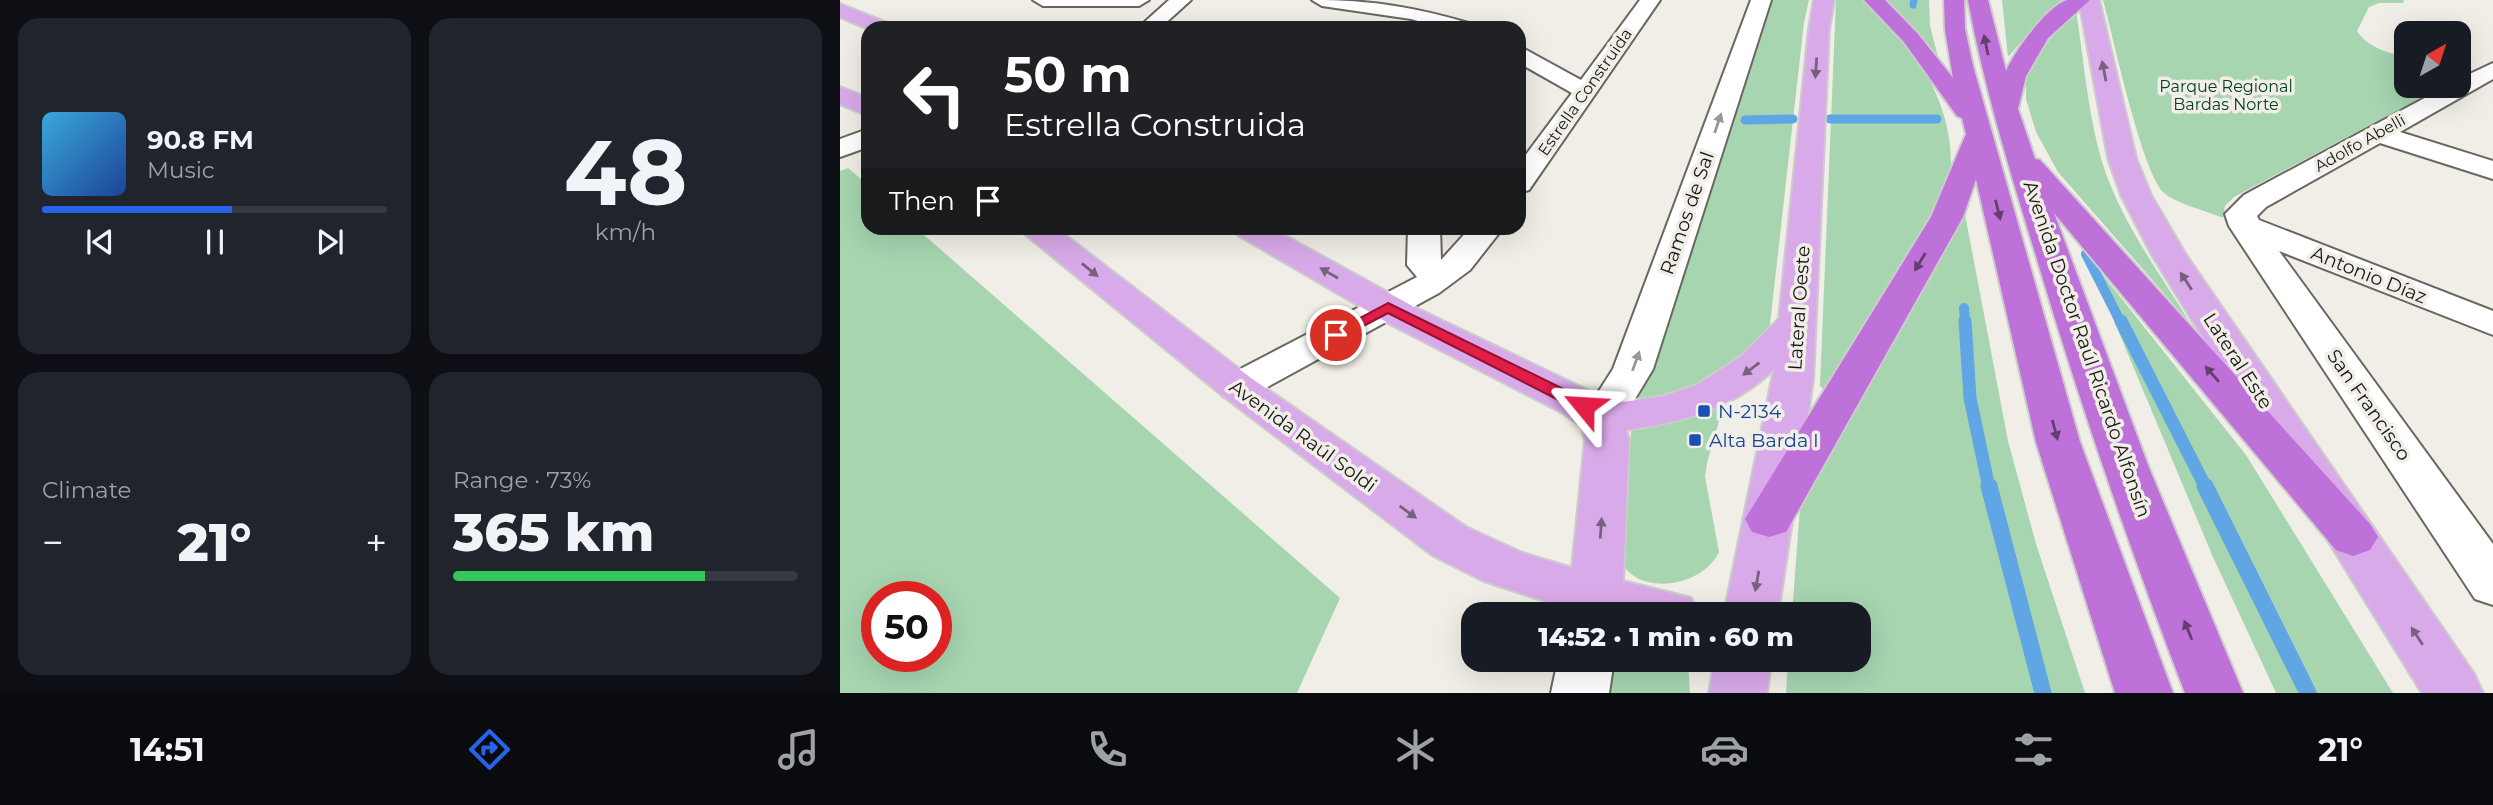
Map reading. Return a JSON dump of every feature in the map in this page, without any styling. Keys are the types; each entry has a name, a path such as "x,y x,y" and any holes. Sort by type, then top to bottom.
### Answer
{"highway":[{"path":"1874,0 1987,123"},
{"name":"Avenida Doctor Raúl Ricardo Alfonsín","path":"1954,0 1958,47 1987,123 2058,442 2144,693"},
{"name":"Avenida Doctor Raúl Ricardo Alfonsín","path":"1978,0 1987,54 1987,123 2020,154 2112,432 2214,693"},
{"path":"1769,519 1947,217 1987,123 2022,57 2049,23 2080,0"},
{"path":"2020,154 2353,537"}],"main road":[{"name":"Lateral Oeste","path":"1753,602 1791,398 1818,29 1824,0"},
{"name":"Lateral Este","path":"2089,0 2122,158 2145,214 2454,693"},
{"path":"840,9 867,21"},
{"path":"840,93 861,104"},
{"name":"Avenida Raúl Soldi","path":"1046,235 1237,387 1433,531 1458,547 1509,571 1587,602"},
{"path":"1261,235 1388,307 1578,403 1602,419 1666,412 1720,391 1770,355 1798,320"},
{"path":"1595,602 1608,440 1602,419"},
{"path":"1738,693 1741,672"}],"street":[{"path":"1043,0 1139,0"},
{"path":"1156,21 1181,0"},
{"path":"1322,0 1380,7 1443,21"},
{"name":"Estrella Construida","path":"1526,174 1650,0"},
{"name":"Ramos de Sal","path":"1602,419 1633,369 1761,0"},
{"path":"1440,20 1464,6"},
{"path":"1526,57 1568,83 1587,90"},
{"name":"Adolfo Abelli","path":"2245,226 2242,214 2249,205 2491,73"},
{"path":"2378,134 2493,170"},
{"path":"840,149 861,140"},
{"name":"Antonio Díaz","path":"2245,226 2493,324"},
{"name":"San Francisco","path":"2245,226 2493,584"},
{"path":"1424,235 1423,265 1437,278"},
{"path":"1237,387 1437,278 1465,255 1481,235"},
{"path":"1580,693 1584,672"}],"green space":[{"path":"1770,0 1809,0 1804,22 1770,324 1768,330 1737,359 1707,463 1705,477 1719,552 1710,565 1697,575 1664,584 1648,582 1634,576 1624,565 1618,550 1633,416"},
{"path":"1836,0 1867,0 1904,40 1933,87 1943,112 1951,165 1948,193 1824,390 1820,386"},
{"path":"1880,0 1929,0 1930,26 1938,57"},
{"path":"2002,0 2067,0 2042,18 2008,57"},
{"name":"Parque Regional Bardas Norte","path":"2103,0 2404,0 2403,3 2379,3 2369,7 2357,31 2372,45 2394,54 2394,98 2420,98 2234,197 2225,206 2223,218 2184,204 2164,193 2155,180 2147,159"},
{"path":"2076,11 2092,121 2110,184 2137,238 2190,323 2058,172 2036,132 2026,99 2029,71 2058,27"},
{"path":"848,168 861,179 861,235 924,235 1340,598 1297,693 840,693 840,171"},
{"path":"1964,209 2008,441 2036,544 2085,693 1786,693 1787,672 1871,672 1871,602 1793,602 1803,498"},
{"path":"2086,254 2246,455 2393,693 2276,693 2213,557"},
{"path":"1612,672 1689,672 1690,693 1609,693"}],"waterway":[{"path":"1913,5 1914,0"},
{"path":"1745,120 1793,119"},
{"path":"1830,119 1937,119"},
{"path":"2086,254 2121,323"},
{"path":"1964,308 1965,323"},
{"path":"1965,321 1970,398 1989,488"},
{"path":"2121,321 2206,488"},
{"path":"1989,486 2043,693"},
{"path":"2206,488 2308,693"}],"place":[{"name":"N-2134","path":"1704,411"},
{"name":"Alta Barda I","path":"1695,440"}],"route":[{"path":"1336,335 1388,307 1584,406"}]}
